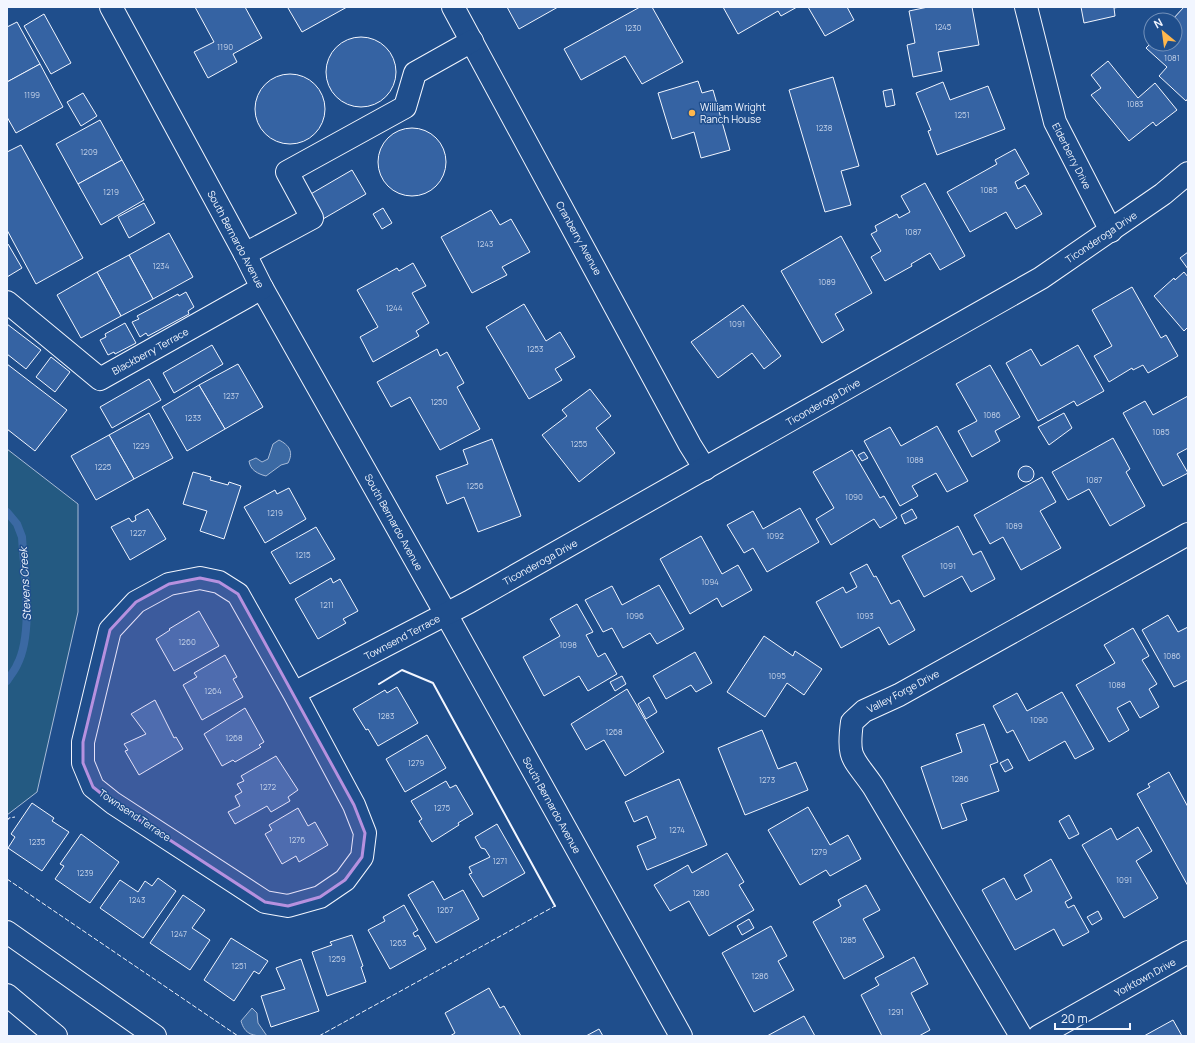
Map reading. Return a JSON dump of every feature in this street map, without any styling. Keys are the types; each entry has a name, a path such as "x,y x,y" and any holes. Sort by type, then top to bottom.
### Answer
{"main road":[{"name":"South Bernardo Avenue","path":"111,7 262,288 446,614 681,1036"},
{"name":"Cranberry Avenue","path":"453,7 690,445 705,469"},
{"name":"Elderberry Drive","path":"1026,7 1055,122 1112,231"},
{"path":"245,254 312,218 287,172 405,107 415,72 472,41"},
{"name":"Ticonderoga Drive","path":"446,614 1041,278 1112,231 1163,194 1188,173"},
{"name":"Blackberry Terrace","path":"7,302 100,379 262,288"},
{"name":"Valley Forge Drive","path":"1021,1036 873,786 854,761 850,752 852,722 864,711 899,694 1188,534"},
{"name":"Townsend Terrace","path":"200,578 219,582 238,594 294,693 354,805 365,833 362,857 345,880 320,897 288,906 265,902 113,803 93,787 83,763 83,742 110,630 136,602 169,584 200,578"},
{"name":"Townsend Terrace","path":"294,693 446,614"},
{"path":"7,932 155,1036"},
{"name":"Yorktown Drive","path":"1039,1036 1188,952"},
{"path":"7,995 56,1036"}],"highlighted area":[{"path":"200,578 219,582 238,594 354,805 365,833 362,857 345,880 320,897 288,906 265,902 113,803 93,787 83,763 83,742 110,630 136,602 169,584"}],"shaded area":[{"path":"279,440 290,449 291,455 288,463 281,465 266,476 255,471 251,467 249,461 256,458 262,462 268,459 273,444"},
{"path":"7,449 78,504 78,612 37,792 7,815"},
{"path":"252,1008 257,1013 258,1023 267,1036 250,1034 243,1026 241,1021"}],"building":[{"path":"195,7 245,7 262,38 233,54 237,62 208,78 194,52 214,42"},
{"path":"347,7 302,32 288,8"},
{"path":"507,7 558,7 519,29"},
{"path":"640,7 652,7 683,62 642,84 625,56 581,80 564,49"},
{"path":"723,7 797,7 781,16 778,11 738,34"},
{"path":"808,7 847,7 854,20 825,36"},
{"path":"928,7 972,7 979,45 938,52 942,71 913,77 907,45 915,43 909,11"},
{"path":"1081,7 1120,7 1114,8 1115,16 1084,23"},
{"path":"1184,7 1188,7 1188,98 1186,101 1159,76 1167,67 1150,52 1183,52 1183,12 1179,12"},
{"path":"44,14 71,63 51,74 24,26"},
{"path":"17,22 40,64 7,82 7,27"},
{"path":"354,37 368,37 381,43 390,52 396,65 394,85 386,97 368,107 354,107 341,101 332,92 326,79 326,65 332,52 341,43"},
{"path":"1108,61 1138,98 1155,83 1177,110 1156,126 1153,122 1129,141 1091,95 1101,88 1091,75"},
{"path":"40,64 63,107 16,133 7,117 7,82"},
{"path":"290,74 303,77 315,84 322,96 325,109 322,122 315,134 303,141 290,144 277,141 265,134 258,122 255,109 258,96 265,84 277,77"},
{"path":"833,77 859,166 841,171 851,205 825,212 789,90"},
{"name":"William Wright Ranch House","path":"698,81 702,93 713,90 730,150 701,158 694,132 672,139 658,93"},
{"path":"943,82 950,100 988,86 1005,129 937,155 928,131 931,130 916,93"},
{"path":"892,89 895,105 886,107 883,91"},
{"path":"83,93 97,116 81,126 67,102"},
{"path":"100,120 122,160 78,184 56,144"},
{"path":"405,128 419,128 431,134 440,143 446,155 444,175 436,186 425,194 419,196 405,196 399,194 388,186 380,175 378,169 378,155 380,149 388,138 399,130"},
{"path":"21,145 83,258 36,284 7,230 7,152"},
{"path":"1015,149 1029,174 1015,182 1018,189 1025,185 1042,214 1016,229 1006,212 970,232 947,192 997,164 995,160"},
{"path":"122,160 144,200 101,225 78,184"},
{"path":"352,170 366,194 323,219 309,195"},
{"path":"925,183 965,256 940,270 930,253 911,264 912,266 885,281 871,257 881,251 871,234 877,231 875,226 897,214 899,218 910,212 901,196"},
{"path":"144,203 155,223 129,238 118,217"},
{"path":"383,208 392,223 382,229 373,214"},
{"path":"491,210 500,225 511,219 530,252 502,267 507,275 472,293 441,237"},
{"path":"169,233 193,277 153,299 129,255"},
{"path":"841,236 872,293 835,314 844,330 822,343 781,271"},
{"path":"8,244 22,268 7,277 7,245"},
{"path":"1188,252 1188,269 1180,258"},
{"path":"129,255 153,299 121,316 97,272"},
{"path":"413,263 426,286 412,293 429,323 416,331 419,336 373,362 360,337 378,327 357,290 397,268 399,271"},
{"path":"97,272 121,316 81,338 57,295"},
{"path":"1184,272 1188,277 1188,327 1184,331 1154,296 1174,278 1175,280"},
{"path":"1132,287 1161,338 1166,335 1178,356 1148,373 1143,365 1133,370 1132,368 1109,382 1094,356 1112,346 1092,310"},
{"path":"186,292 194,307 188,311 189,314 148,336 146,333 140,337 132,322 139,319 137,316 178,294 179,296"},
{"path":"524,304 546,341 560,332 575,357 555,369 562,380 529,399 486,327"},
{"path":"743,305 781,356 764,369 752,353 718,378 691,342"},
{"path":"125,323 136,343 115,354 114,352 108,355 100,340 106,337 105,334"},
{"path":"7,324 41,350 26,369 7,354"},
{"path":"212,345 223,364 174,393 163,373"},
{"path":"1078,345 1104,391 1077,406 1074,401 1038,421 1006,363 1031,349 1041,366"},
{"path":"437,349 440,356 447,352 464,383 457,387 480,429 440,450 410,397 391,407 377,382"},
{"path":"51,357 70,372 55,392 36,377"},
{"path":"7,364 67,410 35,451 7,429"},
{"path":"238,364 263,407 225,429 199,385"},
{"path":"990,365 1020,417 995,431 1000,441 972,457 958,431 977,421 956,384"},
{"path":"149,379 161,400 112,428 100,407"},
{"path":"199,385 225,429 187,451 162,407"},
{"path":"590,389 611,416 596,428 615,453 579,482 542,435 567,416 562,410"},
{"path":"1188,396 1188,448 1177,454 1188,473 1163,486 1123,413 1145,401 1153,415"},
{"path":"149,413 173,458 134,479 109,435"},
{"path":"1064,413 1072,428 1049,445 1038,427"},
{"path":"937,426 968,481 947,492 936,473 912,486 918,496 900,506 864,441 890,427 901,446"},
{"path":"109,435 134,479 96,500 71,456"},
{"path":"1113,438 1130,469 1126,472 1145,506 1110,526 1089,489 1068,500 1052,472"},
{"path":"492,439 521,516 478,532 464,497 447,504 436,476 468,464 463,450"},
{"path":"852,450 880,498 884,496 897,518 880,528 874,519 831,545 816,519 834,508 813,472"},
{"path":"864,452 868,458 862,461 858,455"},
{"path":"1026,466 1032,468 1034,474 1032,480 1026,482 1020,480 1018,474 1020,468"},
{"path":"193,472 211,477 210,480 228,485 229,482 241,486 224,539 200,531 207,511 183,504"},
{"path":"1042,477 1056,502 1040,511 1061,548 1021,570 1003,537 990,544 974,515"},
{"path":"289,488 306,519 265,543 244,507 275,490 277,494"},
{"path":"800,508 819,542 767,572 753,548 744,553 727,525 753,511 763,529"},
{"path":"148,509 166,539 130,560 111,527 129,518 132,522 136,520 135,516"},
{"path":"912,509 917,518 905,524 901,515"},
{"path":"958,526 973,555 981,551 995,579 971,592 962,576 924,597 902,556"},
{"path":"316,527 335,559 290,584 271,552"},
{"path":"701,536 722,574 738,565 752,590 722,607 717,598 690,614 660,559"},
{"path":"867,564 874,577 876,576 891,604 899,600 915,630 889,645 879,627 841,648 816,602 843,587 846,593 857,587 850,573"},
{"path":"331,578 333,583 340,579 358,611 343,619 346,623 318,639 295,599"},
{"path":"659,585 684,629 657,644 650,633 623,648 612,628 603,632 585,600 612,586 622,605"},
{"path":"577,604 593,632 586,635 598,657 605,653 617,674 588,691 579,676 544,696 523,657 560,636 550,619"},
{"path":"199,611 219,646 174,671 156,639 170,630 169,629"},
{"path":"1168,615 1178,632 1188,627 1188,680 1174,687 1142,630"},
{"path":"1133,628 1149,656 1142,660 1157,684 1149,689 1159,707 1140,718 1130,701 1117,708 1129,730 1109,742 1076,685 1115,663 1104,645"},
{"path":"764,636 793,656 795,651 822,669 804,695 787,683 765,717 727,692"},
{"path":"695,652 712,683 696,692 691,685 666,699 653,676"},
{"path":"225,655 237,677 233,679 243,697 202,720 183,685 197,677 194,673"},
{"path":"622,676 626,684 615,691 610,682"},
{"path":"397,687 418,723 378,746 368,729 366,730 353,709 385,690 387,693"},
{"path":"627,689 664,752 625,776 604,740 586,750 571,724"},
{"path":"1062,692 1094,749 1075,759 1065,741 1029,761 1013,730 1007,733 993,706 1017,693 1027,711"},
{"path":"649,697 657,712 646,719 638,704"},
{"path":"155,700 174,738 176,737 183,749 139,775 125,751 128,750 124,744 146,734 131,714"},
{"path":"245,708 264,742 259,745 261,747 235,762 233,760 222,766 204,734"},
{"path":"984,724 998,762 990,765 999,791 961,804 967,820 942,829 921,767 962,752 956,734"},
{"path":"762,730 778,769 796,762 808,790 745,815 718,748"},
{"path":"427,735 446,768 405,792 386,759"},
{"path":"276,756 298,790 288,797 290,801 271,812 267,806 235,824 228,812 240,806 235,796 242,792 237,784 244,781 241,776"},
{"path":"1008,759 1013,768 1005,772 1000,763"},
{"path":"1169,772 1188,807 1188,886 1137,794 1150,787 1148,784"},
{"path":"679,779 707,845 647,870 637,846 656,838 647,816 634,822 625,802"},
{"path":"446,781 450,788 456,785 473,814 432,842 419,821 422,819 411,801"},
{"path":"32,803 54,818 52,821 69,832 42,871 8,848 15,837 11,834"},
{"path":"808,807 830,845 848,835 861,859 830,876 826,870 800,885 768,830"},
{"path":"298,808 308,826 315,822 328,845 299,862 296,856 282,864 265,834 272,830 269,825"},
{"path":"1069,815 1079,834 1069,839 1059,821"},
{"path":"497,824 525,873 483,897 469,874 472,873 469,867 490,857 485,849 481,848 475,837"},
{"path":"1138,827 1152,851 1136,861 1158,898 1124,918 1082,845 1111,828 1117,840"},
{"path":"81,834 119,862 90,903 55,879 64,866 60,864"},
{"path":"727,853 744,882 739,885 754,910 709,936 689,901 670,911 654,885 688,865 692,873"},
{"path":"1051,859 1072,898 1065,902 1068,908 1074,905 1089,932 1063,946 1054,929 1015,950 982,890 1004,878 1016,900 1032,891 1024,875"},
{"path":"158,878 176,891 143,938 100,908 120,880 138,892 145,881 152,886"},
{"path":"433,881 444,900 463,890 479,919 436,943 408,895"},
{"path":"866,885 880,910 863,919 884,957 844,979 813,922 841,906 838,900"},
{"path":"183,895 205,910 192,928 210,940 190,970 150,943"},
{"path":"404,905 418,930 413,933 415,937 418,935 426,949 390,969 368,930 385,921 383,917"},
{"path":"1098,911 1102,919 1092,925 1087,917"},
{"path":"749,919 754,928 742,935 737,926"},
{"path":"771,926 787,956 778,961 794,990 754,1012 722,953"},
{"path":"352,935 363,966 361,967 366,982 327,996 312,952 332,945 330,942"},
{"path":"231,938 268,961 259,974 254,971 234,1001 204,980"},
{"path":"914,957 928,984 911,993 930,1030 919,1036 882,1036 861,995 879,985 875,978"},
{"path":"301,959 319,1011 271,1027 261,996 285,989 276,968"},
{"path":"489,988 500,1008 504,1006 521,1036 450,1036 455,1033 445,1013"},
{"path":"804,1016 815,1036 767,1036"},
{"path":"1173,1020 1182,1036 1144,1036"},
{"path":"599,1029 603,1036 586,1036"}],"waterway":[{"name":"Stevens Creek","path":"7,512 17,524 22,537 27,602 27,620 22,652 16,667 7,681"}],"fence":[{"path":"7,821 9,818 15,817"},
{"path":"7,879 238,1036"},
{"path":"319,1036 555,906"}],"wall":[{"path":"379,684 402,670 433,683 555,906"}],"place":[{"name":"William Wright Ranch House","path":"692,113"}]}
